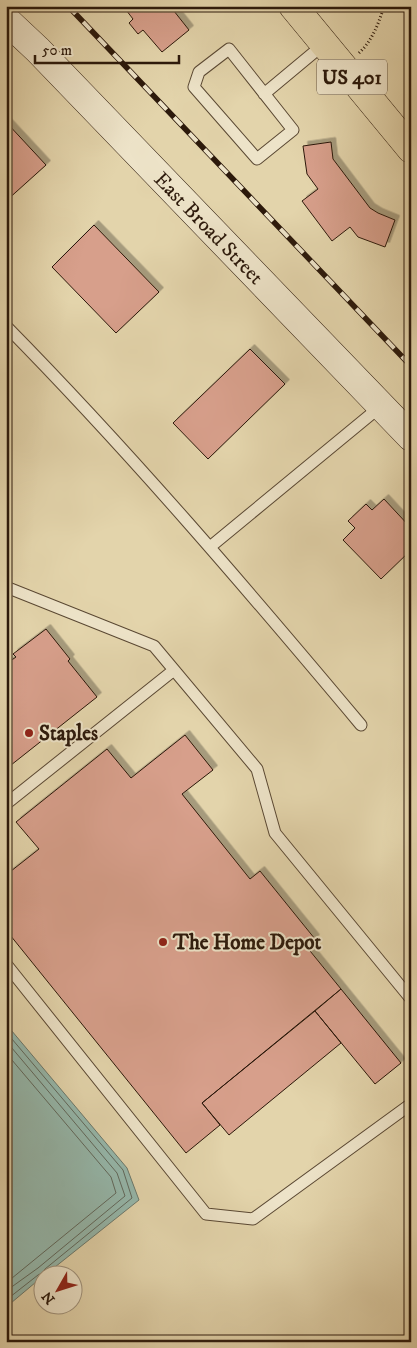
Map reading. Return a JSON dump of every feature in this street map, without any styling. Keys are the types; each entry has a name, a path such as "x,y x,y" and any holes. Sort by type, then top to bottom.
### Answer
{"main road":[{"name":"US 401","path":"293,6 411,149"},
{"name":"East Broad Street","path":"6,20 38,50 411,437"}],"lane":[{"path":"264,94 324,44"},
{"path":"229,49 264,94 293,130 257,159 194,87 199,72 229,49"},
{"path":"6,326 66,388 210,547 361,725"},
{"path":"210,547 381,406"},
{"path":"6,587 154,646 258,769 275,833 411,999"},
{"path":"6,804 174,670"},
{"path":"6,964 206,1214 253,1219 411,1104"}],"path":[{"path":"344,67 367,46 381,17 384,6"}],"water":[{"path":"6,1024 127,1168 139,1200 56,1266 32,1266 32,1285 11,1303 6,1303"}],"building":[{"path":"123,6 170,6 189,30 162,52 143,30 138,34 129,23 133,19"},
{"path":"6,122 46,165 6,201"},
{"path":"331,142 333,159 370,208 395,220 385,247 358,237 350,227 332,241 302,201 318,189 307,174 303,146"},
{"path":"94,225 159,292 116,333 52,267"},
{"path":"250,349 285,384 208,459 173,423"},
{"path":"384,499 411,528 411,550 381,579 343,540 355,528 348,521 366,504 372,510"},
{"name":"Staples","path":"46,629 70,659 68,661 97,697 6,769 6,664 16,657 13,654"},
{"name":"The Home Depot","path":"185,735 213,770 182,794 250,879 260,871 315,939 306,946 341,989 202,1103 220,1125 186,1153 6,930 6,875 39,849 16,822 107,749 131,778"},
{"path":"341,989 401,1063 375,1084 315,1011"},
{"path":"315,1011 341,1043 229,1135 202,1103"}],"railway":[{"path":"68,6 411,366"}],"place":[{"name":"Staples","path":"29,733"},
{"name":"The Home Depot","path":"163,942"}]}
